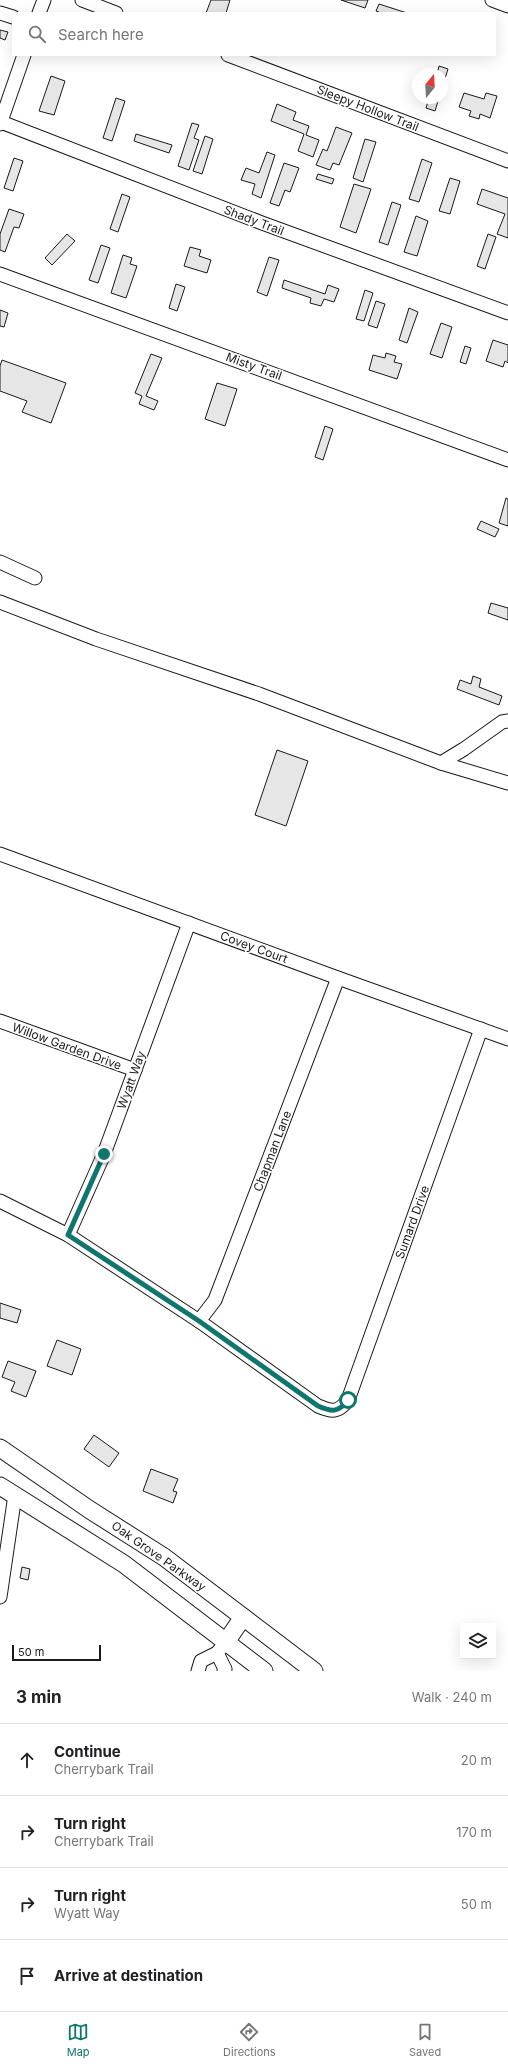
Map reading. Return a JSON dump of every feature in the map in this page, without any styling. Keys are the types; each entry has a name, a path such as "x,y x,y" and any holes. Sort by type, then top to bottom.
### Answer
{"main road":[{"name":"Oak Grove Parkway","path":"0,1448 90,1510 164,1557 314,1671"},
{"path":"0,1486 124,1564 221,1648 264,1671"},
{"path":"221,1648 243,1617"}],"street":[{"path":"39,12 44,0"},
{"path":"82,0 113,12"},
{"path":"492,0 508,6"},
{"path":"0,13 12,17"},
{"path":"0,123 24,56"},
{"name":"Sleepy Hollow Trail","path":"231,56 508,161"},
{"name":"Shady Trail","path":"0,123 262,223 508,314"},
{"name":"Misty Trail","path":"0,274 508,460"},
{"path":"0,562 35,578"},
{"path":"0,602 96,639 259,694 441,763 508,783"},
{"path":"441,763 464,749 506,718"},
{"name":"Covey Court","path":"0,854 508,1039"},
{"name":"Wyatt Way","path":"68,1235 104,1154 189,923"},
{"name":"Chapman Lane","path":"199,1321 215,1300 338,978"},
{"name":"Willow Garden Drive","path":"0,1021 135,1070"},
{"name":"Sumard Drive","path":"199,1321 318,1406 329,1411 341,1408 348,1400 481,1029"},
{"path":"0,1201 68,1235 199,1321"},
{"path":"0,1597 15,1496"},
{"path":"198,1671 201,1661 221,1648 225,1669 224,1671"}],"building":[{"path":"211,0 230,0 226,12 206,12"},
{"path":"341,0 368,0 365,8"},
{"path":"379,4 404,12 378,12 376,11"},
{"path":"0,30 8,32 5,40 0,38"},
{"path":"51,76 65,81 54,115 39,111"},
{"path":"464,93 484,99 486,93 497,96 490,118 480,114 479,119 469,116 471,111 459,107"},
{"path":"116,98 125,101 112,141 103,138"},
{"path":"277,104 296,112 293,120 309,126 306,135 319,140 313,157 298,151 304,134 271,121"},
{"path":"427,104 437,104 435,111 426,108"},
{"path":"192,123 199,125 194,138 199,140 189,170 178,166"},
{"path":"336,127 352,133 339,165 333,163 330,170 316,165 323,149 327,151"},
{"path":"136,134 172,145 169,153 134,141"},
{"path":"205,136 213,139 202,174 193,171"},
{"path":"365,139 376,142 363,182 353,178"},
{"path":"267,152 275,155 261,198 252,194 255,184 241,180 246,168 259,173"},
{"path":"14,158 23,161 13,191 4,188"},
{"path":"422,159 432,163 419,202 409,199"},
{"path":"284,163 299,168 290,192 285,190 279,206 270,203"},
{"path":"318,174 334,179 332,184 316,179"},
{"path":"450,178 460,181 450,214 439,211"},
{"path":"354,184 371,189 356,233 340,227"},
{"path":"482,189 508,198 508,238 497,234 505,214 477,204"},
{"path":"122,194 130,197 118,232 110,229"},
{"path":"392,202 401,205 388,245 379,242"},
{"path":"9,209 24,214 19,228 14,227 5,252 0,250 0,234"},
{"path":"416,216 428,221 417,256 404,252"},
{"path":"67,234 75,241 52,265 45,258"},
{"path":"488,234 496,237 485,269 477,266"},
{"path":"101,245 110,248 98,283 89,280"},
{"path":"190,247 201,250 199,256 211,260 207,273 184,266"},
{"path":"123,255 132,258 130,264 137,266 126,298 111,293"},
{"path":"269,257 279,260 267,296 257,292"},
{"path":"284,280 325,294 328,285 339,289 334,302 324,299 321,306 310,303 311,298 282,288"},
{"path":"176,284 185,287 177,311 169,308"},
{"path":"365,290 373,293 364,321 356,319"},
{"path":"376,301 385,304 377,328 368,325"},
{"path":"409,308 418,312 407,343 399,340"},
{"path":"0,310 8,313 4,327 0,326"},
{"path":"441,323 452,327 442,358 430,354"},
{"path":"493,340 508,345 508,363 505,361 503,367 486,361"},
{"path":"465,346 471,348 466,364 460,362"},
{"path":"386,353 396,356 394,362 402,364 397,379 369,370 373,355 385,358"},
{"path":"151,354 162,358 146,396 158,401 154,410 139,404 142,396 135,393"},
{"path":"2,360 66,383 51,423 22,412 27,401 0,391 0,366"},
{"path":"217,383 237,389 225,426 205,419"},
{"path":"325,426 333,429 323,460 315,457"},
{"path":"506,498 508,499 508,526 499,523"},
{"path":"481,521 499,529 495,537 477,529"},
{"path":"491,603 508,608 508,620 488,613"},
{"path":"473,676 481,679 479,687 502,696 499,705 457,689 460,680 471,684"},
{"path":"277,750 308,761 286,826 255,815"},
{"path":"0,1303 21,1310 17,1323 0,1318"},
{"path":"57,1340 81,1349 72,1375 47,1366"},
{"path":"8,1361 36,1371 26,1397 11,1391 15,1382 2,1377"},
{"path":"94,1435 119,1453 109,1467 84,1449"},
{"path":"151,1469 178,1479 173,1491 177,1492 173,1503 143,1491"},
{"path":"22,1567 30,1569 28,1580 20,1578"}],"route":[{"path":"104,1154 68,1235 199,1321 318,1406 329,1411 336,1410 341,1408 348,1400"}]}
